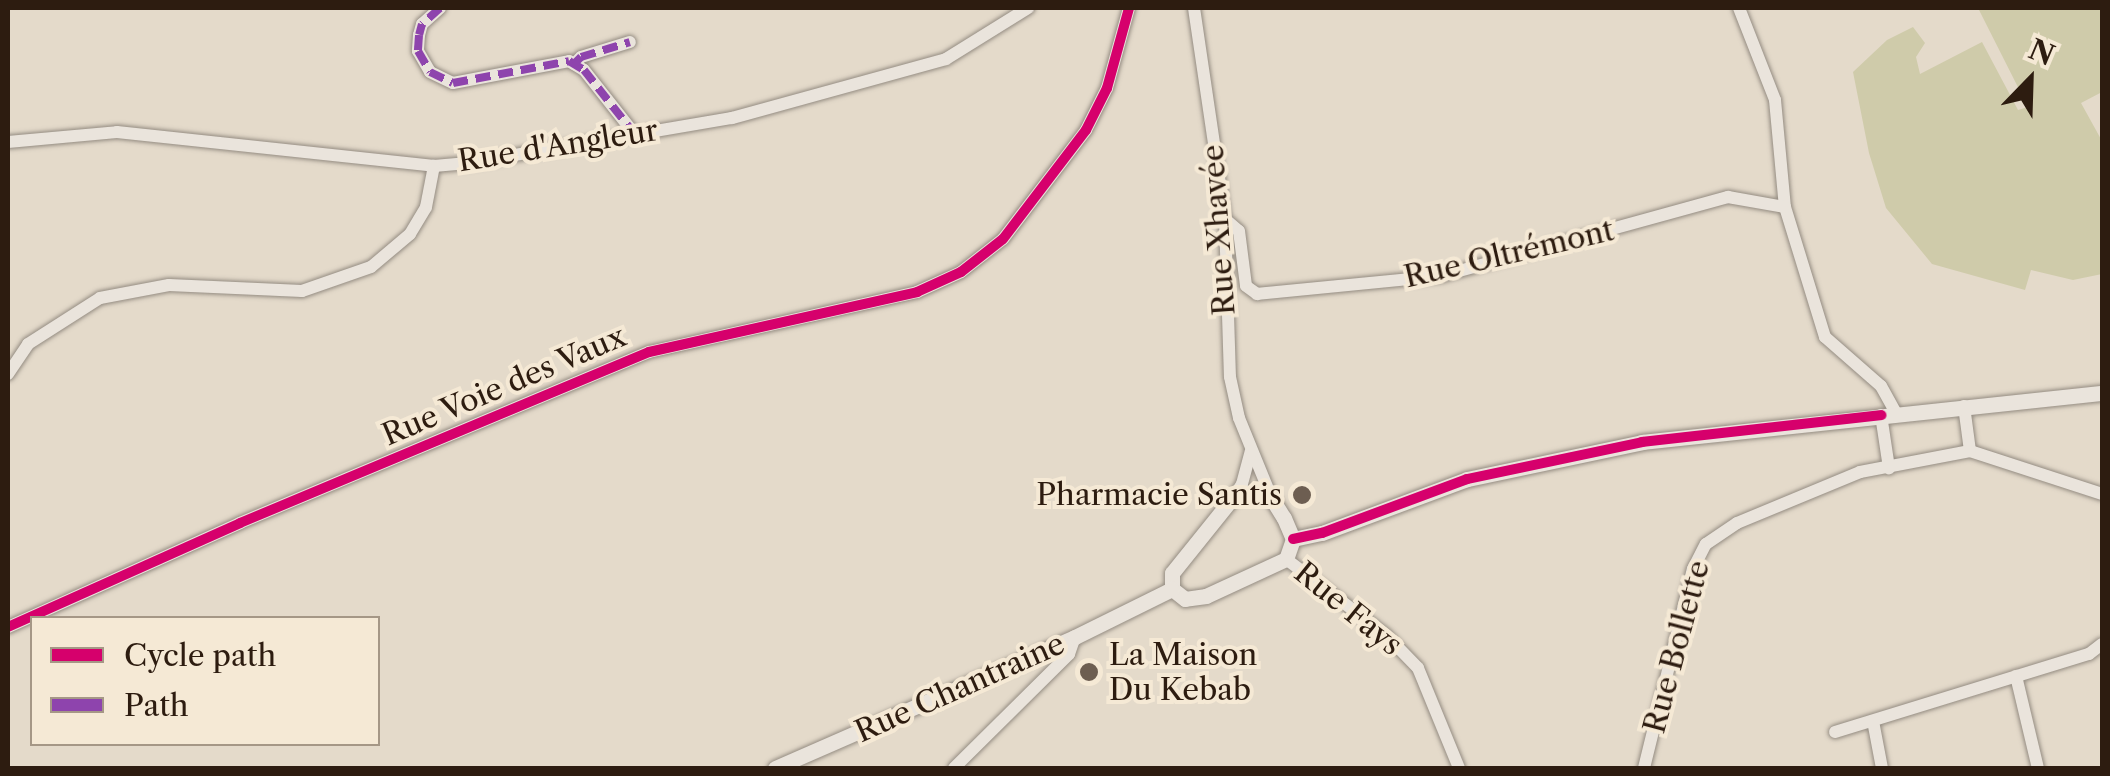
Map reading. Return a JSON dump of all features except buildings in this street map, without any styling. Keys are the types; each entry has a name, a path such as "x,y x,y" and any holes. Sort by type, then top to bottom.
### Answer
{"street":[{"path":"440,8 422,24 418,51 430,72 453,82 569,61 632,132"},
{"name":"Rue d'Angleur","path":"8,142 117,132 434,166 732,118 946,59 1028,8"},
{"name":"Rue Voie des Vaux","path":"35,616 240,523 649,352 917,292 960,272 1003,239 1086,130 1108,88 1129,8"},
{"name":"Rue Xhavée","path":"1194,8 1225,219 1230,377 1251,451 1272,498"},
{"path":"1738,8 1775,100 1785,207 1825,337 1881,386 1888,414 1889,468"},
{"path":"574,64 581,57 630,42"},
{"path":"8,374 28,344 100,298 169,286 302,291 371,268 410,234 426,208 434,166"},
{"name":"Rue Oltrémont","path":"1225,219 1239,231 1246,286 1258,294 1441,276 1728,197 1785,207"},
{"path":"1293,539 1322,533 1467,479 1642,442 2102,392"},
{"path":"1964,406 1970,451 2102,494"},
{"path":"1234,496 1256,492 1272,498 1293,539 1286,558 1206,596 1185,599 1172,590 1172,573 1242,484 1251,451"},
{"name":"Rue Bollette","path":"1644,768 1693,569 1706,544 1738,522 1860,472 1970,451"},
{"name":"Rue Fays","path":"1286,558 1303,575 1386,635 1418,668 1459,768"},
{"name":"Rue Chantraine","path":"776,768 1082,634 1172,590"},
{"path":"954,768 1069,654 1082,634"},
{"path":"1835,732 2089,654 2102,644"},
{"path":"2016,676 2038,768"},
{"path":"1873,721 1882,768"}],"shaded area":[{"path":"1978,8 2102,8 2102,92 2081,103 2102,141 2102,274 2073,280 2031,270 2025,290 1932,264 1886,208 1869,153 1853,72 1887,40 1913,27 1925,43 1916,57 1920,74 1982,42 2018,110 2028,107"}],"marked path":[{"path":"440,8 422,24 419,35 418,51 430,72 453,83 569,61 584,70 633,132"},
{"path":"574,64 581,57 630,42"}],"cycle path":[{"path":"33,616 240,523 649,352 917,292 961,272 1003,239 1086,130 1107,88 1129,8"},
{"path":"1293,539 1322,533 1467,479 1642,442 1881,415"},
{"path":"8,627 30,617"}],"place":[{"name":"Pharmacie Santis","path":"1302,495"},
{"name":"La Maison Du Kebab","path":"1089,672"}]}
